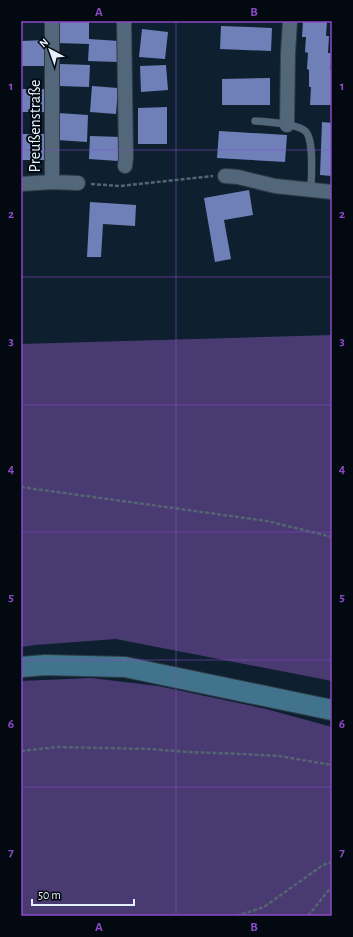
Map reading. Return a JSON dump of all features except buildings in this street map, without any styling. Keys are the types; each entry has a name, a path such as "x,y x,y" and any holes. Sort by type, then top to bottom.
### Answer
{"main road":[{"path":"21,667 45,665 125,667 332,710"}],"street":[{"name":"Preußenstraße","path":"52,21 52,182"},
{"path":"124,21 126,166"},
{"path":"287,125 290,21"},
{"path":"225,176 238,177 275,186 311,191 332,192"},
{"path":"21,184 52,182 78,183"}],"lane":[{"path":"255,121 297,126 306,131 311,146 311,191"}],"path":[{"path":"78,183 120,186 225,176"},
{"path":"21,487 267,521 332,537"},
{"path":"21,751 57,747 150,749 279,756 332,765"},
{"path":"236,916 264,907 323,865 332,862"},
{"path":"308,916 332,888"}],"shaded area":[{"path":"332,335 332,681 116,639 21,647 21,344"},
{"path":"91,678 158,686 266,709 332,727 332,916 21,916 21,681"}]}
